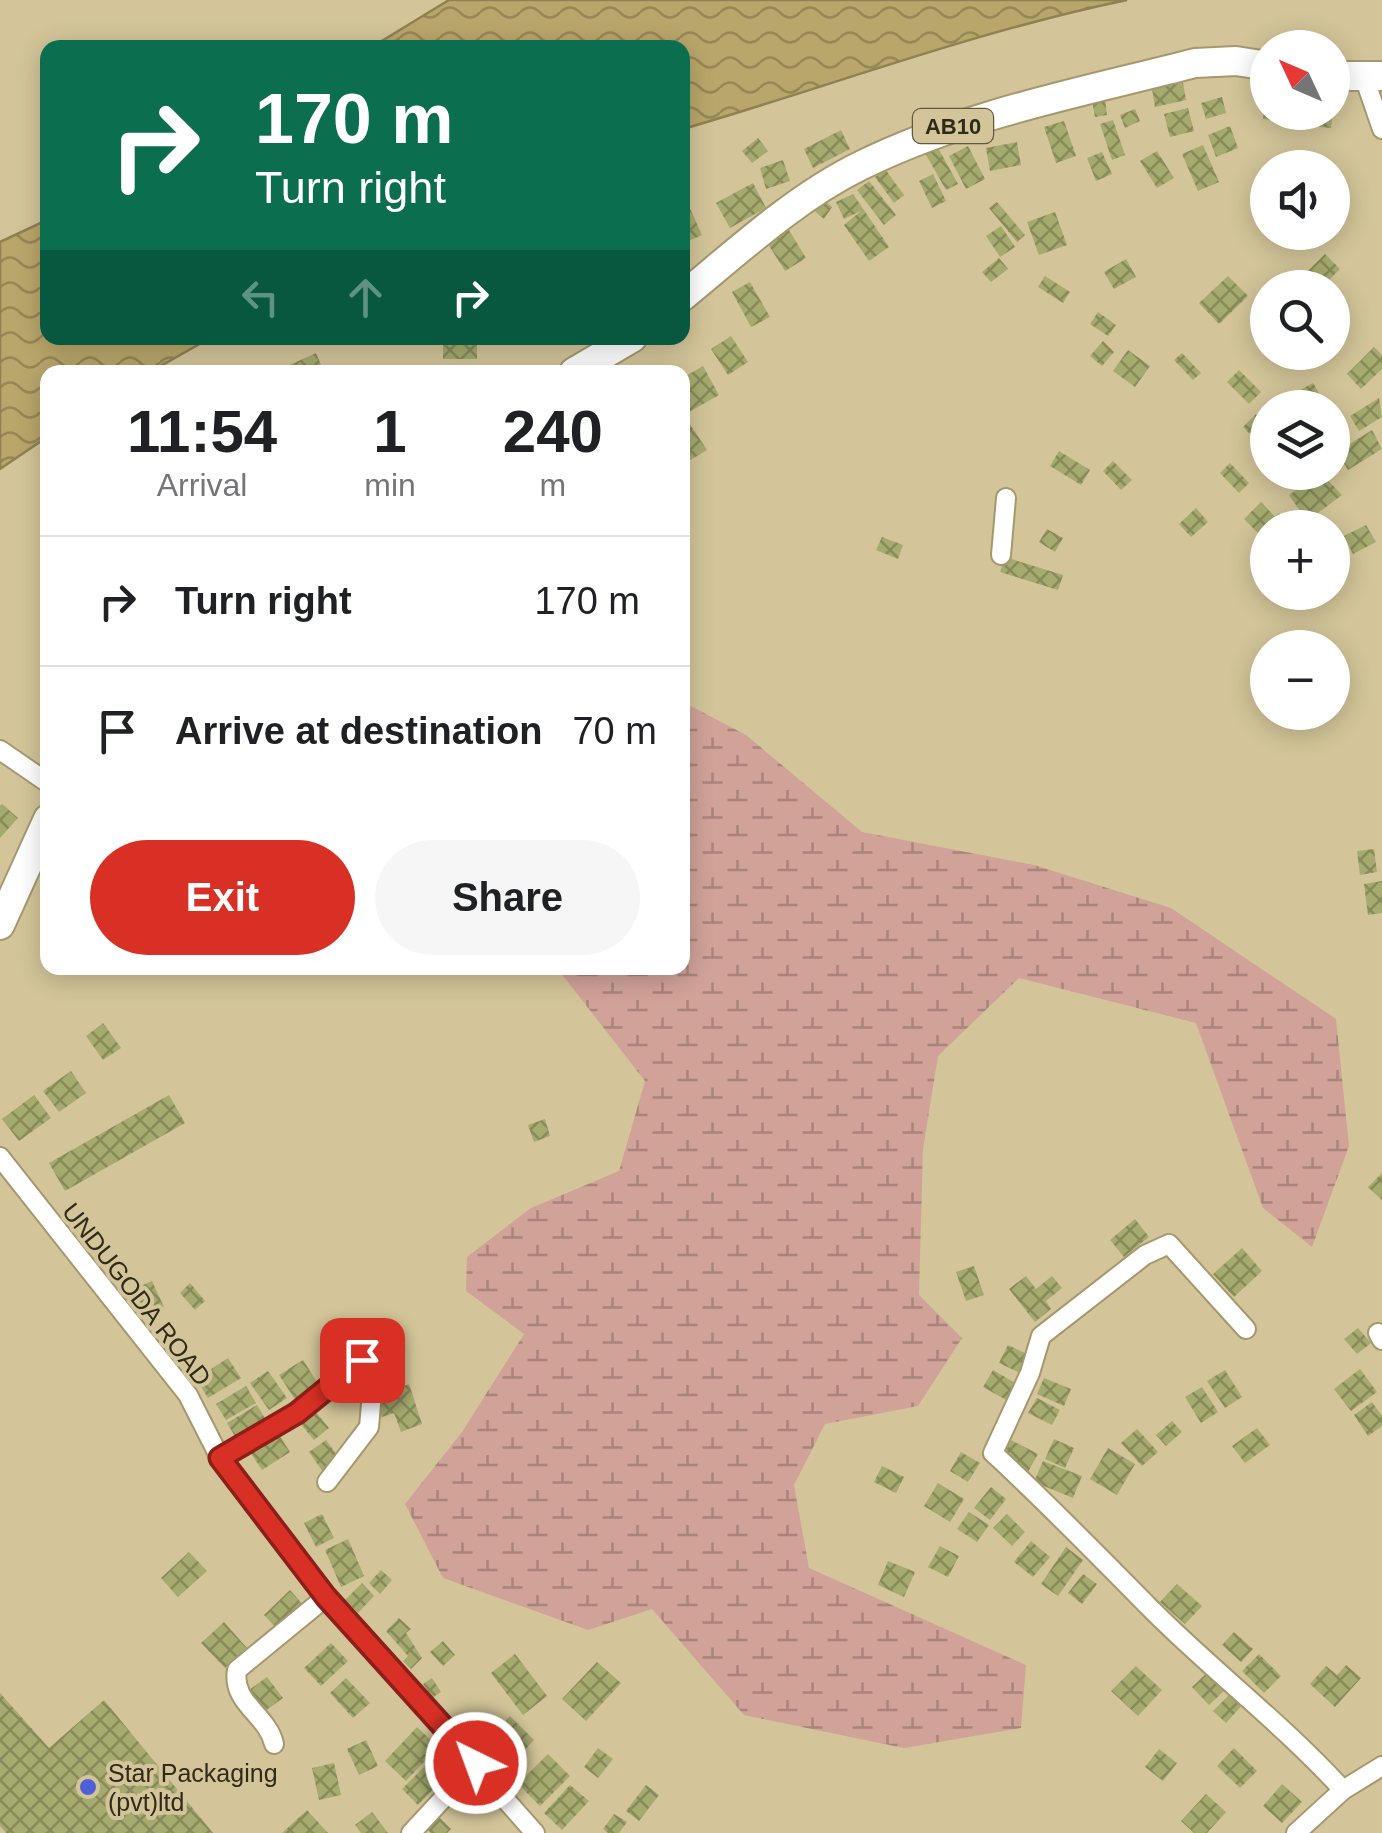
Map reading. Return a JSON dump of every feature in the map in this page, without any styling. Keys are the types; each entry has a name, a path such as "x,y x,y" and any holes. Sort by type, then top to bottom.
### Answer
{"main road":[{"name":"AB10","path":"690,290 770,225 857,168 948,128 1195,63 1250,63"},
{"path":"586,365 620,345"},
{"path":"0,925 40,837"}],"street":[{"path":"1373,77 1382,129"},
{"path":"1001,555 1006,498"},
{"path":"0,750 40,778"},
{"name":"UNDUGODA ROAD","path":"0,1157 188,1395 220,1458 326,1597 535,1833"},
{"path":"1246,1329 1169,1244 1146,1255 1041,1336 1030,1372 992,1453 1105,1558 1147,1605 1300,1743 1343,1790"},
{"path":"220,1458 297,1413 362,1360 374,1370 370,1426 327,1482"},
{"path":"274,1744 270,1727 246,1703 235,1683 237,1670 326,1597"},
{"path":"411,1833 476,1763"},
{"path":"1296,1833 1343,1790 1382,1766"}],"green space":[{"path":"690,706 746,735 862,832 1034,865 1171,908 1336,1019 1349,1146 1312,1247 1263,1208 1196,1023 1019,978 938,1056 923,1149 919,1295 962,1338 918,1406 825,1424 794,1485 809,1568 1026,1665 1021,1728 904,1748 744,1715 652,1609 588,1630 443,1578 405,1504 462,1432 524,1334 466,1291 467,1257 531,1208 619,1171 645,1081 562,975 690,975"}],"water":[{"path":"449,0 1127,0 959,43 690,127 690,40 383,40"},
{"path":"40,223 40,345 198,345 162,365 40,365 40,442 0,469 0,242"}],"building":[{"path":"1183,83 1186,100 1155,107 1152,89"},
{"path":"1222,97 1226,113 1206,119 1201,103"},
{"path":"1105,99 1107,115 1095,117 1092,101"},
{"path":"1188,108 1194,131 1170,137 1164,114"},
{"path":"1135,109 1140,121 1125,128 1120,115"},
{"path":"1113,120 1125,155 1112,160 1100,124"},
{"path":"1064,121 1076,156 1056,163 1044,127"},
{"path":"1230,126 1238,148 1216,157 1208,135"},
{"path":"841,130 850,149 813,168 804,149"},
{"path":"758,138 768,151 752,163 742,151"},
{"path":"1017,142 1021,165 990,171 986,148"},
{"path":"1203,145 1219,182 1198,191 1182,154"},
{"path":"937,146 958,184 946,190 925,153"},
{"path":"968,146 985,179 966,189 949,156"},
{"path":"1157,151 1174,178 1157,188 1140,161"},
{"path":"1102,152 1112,174 1096,181 1087,158"},
{"path":"783,160 790,181 766,189 760,168"},
{"path":"885,169 904,195 894,203 875,177"},
{"path":"933,174 946,201 932,208 919,181"},
{"path":"869,181 896,215 884,225 857,190"},
{"path":"753,183 766,208 730,228 716,203"},
{"path":"853,194 889,247 869,261 844,225 861,211 844,219 836,202"},
{"path":"820,197 832,207 824,219 811,208"},
{"path":"997,202 1025,235 1017,242 989,208"},
{"path":"690,208 702,235 690,240"},
{"path":"1055,212 1067,245 1039,255 1027,222"},
{"path":"1001,226 1015,247 1000,257 986,236"},
{"path":"789,230 806,258 785,271 768,244"},
{"path":"1325,254 1340,269 1339,270 1309,270"},
{"path":"999,258 1008,269 991,282 982,272"},
{"path":"1126,259 1136,277 1114,289 1104,272"},
{"path":"1045,276 1070,292 1063,303 1038,287"},
{"path":"1228,276 1248,296 1219,324 1199,303"},
{"path":"750,282 770,317 751,327 732,292"},
{"path":"1098,312 1116,325 1108,336 1090,324"},
{"path":"731,336 748,362 728,375 711,349"},
{"path":"1103,341 1114,352 1102,366 1090,356"},
{"path":"443,345 477,345 477,359 443,359"},
{"path":"1374,347 1382,355 1382,369 1361,389 1347,374"},
{"path":"1128,350 1150,366 1135,387 1113,371"},
{"path":"316,353 321,365 289,365"},
{"path":"1182,353 1201,373 1193,380 1174,360"},
{"path":"703,366 719,395 690,411 690,373"},
{"path":"1239,370 1259,390 1250,390 1249,404 1227,382"},
{"path":"1379,398 1382,417 1359,431 1350,416"},
{"path":"690,424 707,450 690,460"},
{"path":"1372,430 1382,449 1350,469 1350,444"},
{"path":"1059,451 1090,470 1081,485 1050,466"},
{"path":"1113,461 1132,480 1121,490 1103,471"},
{"path":"1230,463 1249,483 1239,493 1220,473"},
{"path":"1296,490 1337,490 1342,495 1322,510 1299,510 1289,495"},
{"path":"1196,508 1208,522 1191,537 1179,524"},
{"path":"1366,525 1376,542 1353,554 1350,533"},
{"path":"1047,529 1063,538 1055,552 1039,542"},
{"path":"882,537 903,545 898,559 876,550"},
{"path":"1005,557 1063,575 1058,590 1000,572"},
{"path":"0,806 18,818 0,838"},
{"path":"1374,849 1377,872 1360,875 1357,851"},
{"path":"1382,881 1382,913 1368,915 1364,884"},
{"path":"103,1023 121,1048 103,1060 86,1036"},
{"path":"71,1071 86,1093 59,1112 43,1091"},
{"path":"34,1095 51,1118 19,1141 2,1119"},
{"path":"169,1095 185,1123 65,1191 49,1163"},
{"path":"545,1119 550,1136 534,1142 528,1125"},
{"path":"1382,1173 1382,1200 1368,1187"},
{"path":"1135,1219 1149,1237 1124,1257 1110,1240"},
{"path":"1242,1248 1262,1271 1234,1297 1213,1274"},
{"path":"974,1266 984,1295 966,1301 956,1272"},
{"path":"1026,1276 1036,1289 1052,1276 1062,1288 1046,1301 1051,1309 1035,1322 1009,1289"},
{"path":"152,1281 164,1307 131,1323 118,1296"},
{"path":"190,1283 205,1301 195,1310 180,1293"},
{"path":"1358,1328 1371,1343 1357,1354 1344,1339"},
{"path":"1008,1345 1031,1356 1022,1374 999,1363"},
{"path":"228,1358 241,1378 208,1398 196,1379"},
{"path":"303,1360 319,1385 296,1401 279,1375"},
{"path":"1360,1369 1377,1392 1351,1411 1334,1389"},
{"path":"993,1370 1017,1384 1008,1401 983,1387"},
{"path":"1225,1370 1242,1397 1225,1408 1207,1381"},
{"path":"268,1371 287,1398 269,1410 250,1383"},
{"path":"1044,1378 1071,1389 1064,1406 1037,1394"},
{"path":"409,1384 422,1424 401,1432 394,1413 382,1417 375,1396"},
{"path":"246,1386 256,1403 226,1420 216,1404"},
{"path":"1202,1387 1218,1412 1201,1423 1185,1397"},
{"path":"1037,1398 1060,1410 1052,1425 1028,1413"},
{"path":"1372,1402 1382,1416 1382,1426 1368,1436 1354,1415"},
{"path":"257,1405 269,1425 239,1443 227,1423"},
{"path":"314,1410 329,1428 314,1440 299,1422"},
{"path":"1172,1421 1182,1432 1166,1446 1156,1435"},
{"path":"1257,1428 1270,1445 1245,1463 1232,1446"},
{"path":"1137,1429 1158,1452 1142,1466 1121,1443"},
{"path":"276,1430 290,1452 262,1470 248,1449"},
{"path":"1054,1439 1074,1448 1065,1468 1045,1459"},
{"path":"326,1440 340,1459 323,1472 309,1452"},
{"path":"1011,1440 1038,1454 1028,1472 1002,1458"},
{"path":"1108,1448 1135,1464 1117,1495 1090,1479"},
{"path":"961,1452 980,1463 968,1482 950,1471"},
{"path":"1043,1461 1082,1476 1073,1498 1034,1482"},
{"path":"882,1466 904,1477 896,1493 874,1482"},
{"path":"938,1483 964,1499 950,1522 924,1506"},
{"path":"991,1487 1006,1499 990,1520 974,1508"},
{"path":"969,1512 989,1525 977,1542 957,1529"},
{"path":"322,1514 334,1538 316,1547 304,1523"},
{"path":"1007,1514 1025,1532 1012,1546 993,1528"},
{"path":"348,1539 364,1576 341,1587 325,1550"},
{"path":"1031,1541 1050,1557 1033,1577 1014,1562"},
{"path":"940,1546 959,1556 948,1577 928,1567"},
{"path":"1066,1547 1083,1560 1058,1596 1041,1584"},
{"path":"189,1552 207,1571 178,1597 161,1578"},
{"path":"888,1561 915,1572 904,1597 878,1585"},
{"path":"381,1570 392,1580 380,1594 369,1583"},
{"path":"1083,1574 1097,1584 1082,1604 1068,1593"},
{"path":"362,1583 374,1596 358,1613 345,1600"},
{"path":"1177,1584 1202,1606 1185,1624 1160,1602"},
{"path":"290,1590 303,1605 277,1629 264,1615"},
{"path":"399,1618 411,1629 406,1633 422,1658 411,1669 403,1661 408,1656 386,1631"},
{"path":"224,1622 247,1648 225,1668 201,1643"},
{"path":"1234,1632 1253,1649 1241,1662 1222,1645"},
{"path":"443,1641 455,1655 443,1666 430,1652"},
{"path":"331,1643 348,1661 321,1686 304,1668"},
{"path":"515,1654 547,1696 523,1715 491,1673"},
{"path":"1259,1654 1281,1676 1264,1693 1242,1671"},
{"path":"597,1662 621,1683 586,1721 562,1699"},
{"path":"1346,1665 1361,1678 1335,1707 1310,1684 1326,1666 1337,1675"},
{"path":"1136,1666 1162,1690 1138,1716 1111,1691"},
{"path":"1209,1671 1226,1689 1209,1705 1192,1687"},
{"path":"267,1677 283,1698 265,1711 249,1690"},
{"path":"346,1678 370,1703 353,1718 330,1693"},
{"path":"432,1678 441,1692 432,1698 423,1684"},
{"path":"1234,1690 1246,1701 1226,1723 1213,1711"},
{"name":"Star Packaging (pvt)ltd","path":"0,1693 49,1748 104,1700 213,1833 6,1833 0,1826"},
{"path":"510,1716 534,1740 502,1774 471,1745 496,1718 502,1724"},
{"path":"417,1727 438,1747 406,1781 385,1761"},
{"path":"366,1740 378,1766 359,1775 347,1749"},
{"path":"598,1748 613,1759 598,1778 584,1767"},
{"path":"1234,1748 1257,1771 1240,1788 1217,1766"},
{"path":"1159,1749 1177,1763 1163,1781 1145,1767"},
{"path":"548,1754 570,1776 540,1806 518,1784"},
{"path":"433,1758 449,1773 418,1805 402,1789"},
{"path":"334,1763 341,1795 319,1800 312,1768"},
{"path":"1282,1784 1302,1802 1282,1823 1263,1806"},
{"path":"570,1785 589,1801 562,1830 544,1813"},
{"path":"646,1785 659,1795 639,1821 626,1811"},
{"path":"1206,1794 1226,1812 1207,1833 1194,1833 1181,1821"},
{"path":"307,1810 328,1833 282,1833"},
{"path":"372,1812 388,1833 361,1833 355,1825"},
{"path":"434,1812 451,1829 447,1833 431,1833 422,1824"},
{"path":"614,1814 627,1822 619,1833 608,1833 603,1829"}],"place":[{"name":"Star Packaging (pvt)ltd","path":"88,1787"}],"route":[{"path":"362,1360 297,1413 220,1458 326,1597 476,1763"}]}
